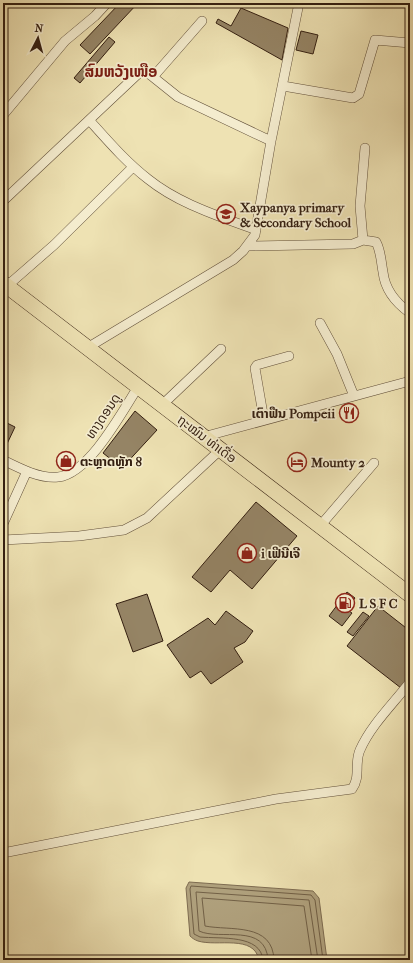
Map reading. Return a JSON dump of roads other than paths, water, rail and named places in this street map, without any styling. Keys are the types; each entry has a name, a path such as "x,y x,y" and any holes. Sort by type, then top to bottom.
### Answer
{"main road":[{"name":"ຖະໝົນ ທ່າເດື່ອ","path":"4,288 87,348 410,596"}],"street":[{"path":"3,115 65,41 107,3"},
{"path":"87,348 233,260 248,246 256,230 271,140 299,3"},
{"path":"153,77 202,21"},
{"path":"283,86 353,98 359,94 375,40 410,43"},
{"path":"3,201 43,161 90,121 140,72 145,71 178,97 271,140"},
{"path":"90,121 133,167 148,180 182,201 256,230"},
{"path":"363,240 364,236 360,206 365,148"},
{"path":"4,288 54,246 133,167"},
{"path":"248,246 353,244 363,240 376,242 380,252 385,284 393,298 410,313"},
{"path":"320,323 337,354 354,396"},
{"path":"162,405 221,349"},
{"path":"264,420 255,368 257,365 289,356"},
{"path":"203,437 410,381"},
{"name":"ທາງດອນດູ","path":"3,460 42,476 59,477 80,467 89,460 96,451 138,387"},
{"path":"3,540 79,536 124,530 147,518 220,450"},
{"path":"320,526 374,463"},
{"path":"3,524 27,471"},
{"path":"3,853 276,799 352,789 358,778 359,752 368,736 410,682"}],"water":[{"path":"189,882 313,891 319,898 327,960 259,960 256,952 243,944 195,940 190,936 186,888"}],"place":[{"name":"Xaypanya primary & Secondary School","path":"226,214"},
{"name":"ເຕົາຟືນ Pompeii","path":"349,413"},
{"name":"ຕະຫຼາດຫຼັກ 8","path":"66,461"},
{"name":"Mounty 2","path":"297,462"},
{"name":"i ເຟີນີເຈີ","path":"247,553"},
{"name":"L S F C","path":"345,603"}],"district":[{"name":"ສົມຫວັງເໜືອ","path":"121,72"}]}
